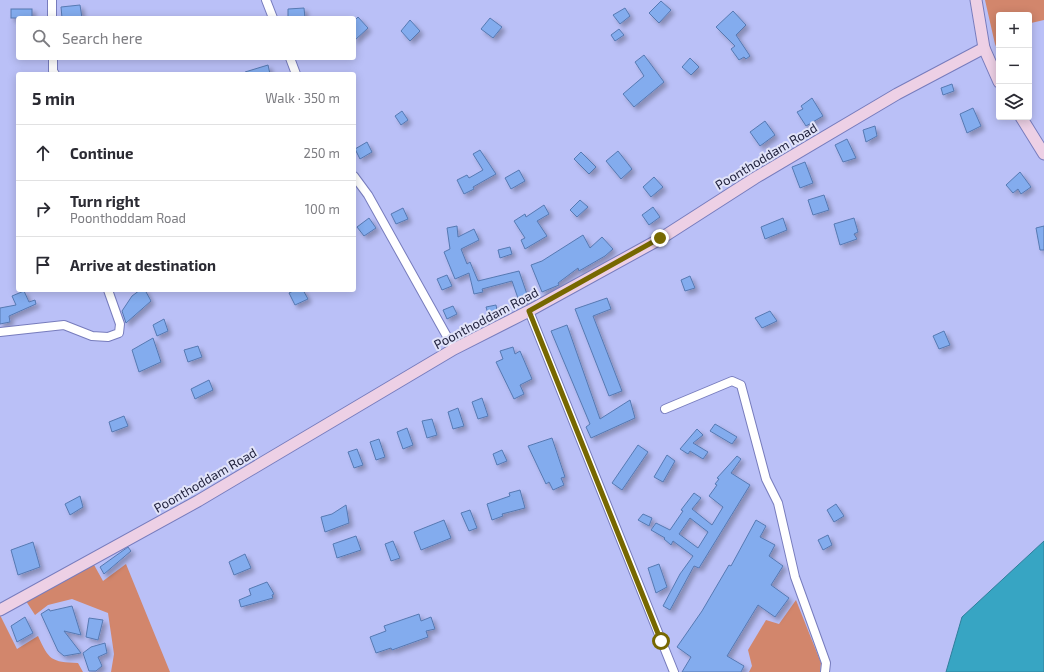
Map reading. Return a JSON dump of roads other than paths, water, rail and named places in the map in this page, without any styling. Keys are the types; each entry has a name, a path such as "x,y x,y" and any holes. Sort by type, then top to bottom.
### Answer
{"street":[{"path":"52,0 52,16"},
{"path":"266,0 272,16"},
{"path":"976,0 984,48 996,75"},
{"name":"Poonthoddam Road","path":"0,610 198,501 454,350 529,311 660,238 755,178 897,94 984,48"},
{"path":"52,60 54,72"},
{"path":"291,60 295,72"},
{"path":"1023,120 1044,154"},
{"path":"356,179 368,195 454,350"},
{"path":"0,332 64,325 92,336 108,337 119,333 120,324 109,292"},
{"path":"529,311 674,672"},
{"path":"665,409 732,381 741,385 766,478 778,503 795,577 826,663 825,672"}],"water":[{"path":"1044,541 1044,672 946,672 962,617"}]}
